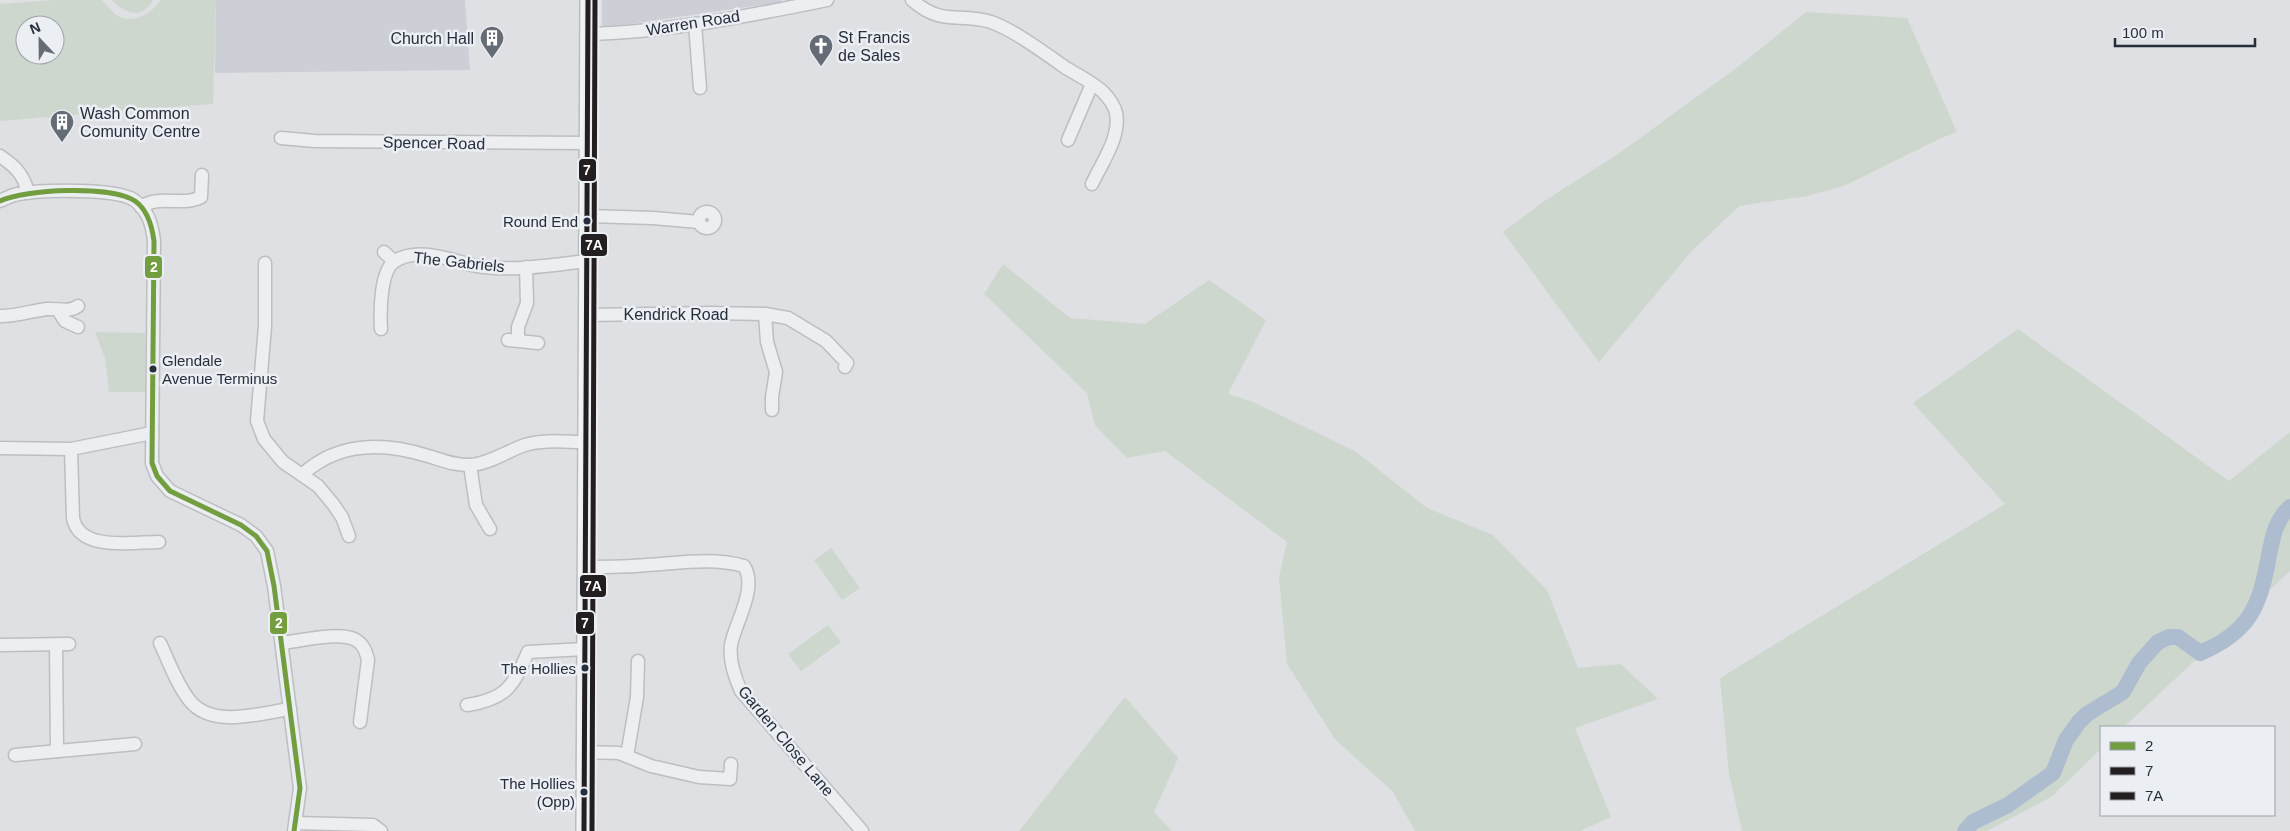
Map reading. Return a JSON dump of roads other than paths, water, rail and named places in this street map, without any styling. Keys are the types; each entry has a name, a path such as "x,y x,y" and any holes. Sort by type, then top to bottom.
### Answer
{"main road":[{"path":"584,831 588,0"}],"street":[{"name":"Warren Road","path":"588,34 620,33 696,24 827,0"},
{"path":"912,0 937,16 949,19 991,22 1092,84 1112,101 1116,114 1116,129 1092,184"},
{"path":"696,24 701,88"},
{"path":"1068,140 1092,84"},
{"name":"Spencer Road","path":"281,138 315,141 588,143"},
{"path":"0,156 16,167 25,179 28,194"},
{"path":"142,207 154,201 192,201 201,197 202,175"},
{"path":"0,201 18,194 100,193 130,198 142,207 151,222 154,241 152,463 157,476 165,487 177,495 241,525 256,536 267,551 272,570 300,788 295,827 373,825 381,831"},
{"path":"587,216 653,218 699,222"},
{"name":"The Gabriels","path":"384,252 394,261"},
{"name":"The Gabriels","path":"381,330 382,288 394,261 412,254 453,260 477,266 503,268 587,261"},
{"path":"265,263 265,326 258,421 264,439 283,462 318,486 333,504 342,518 349,536"},
{"name":"The Gabriels","path":"526,267 528,303 513,340 538,342"},
{"path":"0,316 18,316 49,308 58,310 74,309 78,306"},
{"path":"58,310 65,321 78,327"},
{"name":"Kendrick Road","path":"586,315 661,312 765,314 788,318 826,341 848,363 844,367"},
{"path":"765,314 767,342 776,372 772,410"},
{"path":"0,448 71,449 152,433"},
{"path":"303,474 337,452 354,448 400,450 427,455 448,463 470,465 482,463 526,445 543,442 586,442"},
{"path":"71,449 73,518 83,536 100,543 152,538"},
{"path":"470,465 475,499 490,530"},
{"name":"Garden Close Lane","path":"585,566 628,566 698,561 733,563 744,566 747,571 748,588 731,646 736,680 747,698 862,831"},
{"path":"282,643 333,637 351,638 358,641 365,650 368,660 357,714"},
{"path":"160,643 184,692 191,702 203,712 220,717 290,709"},
{"path":"0,645 63,645 57,751"},
{"path":"467,705 493,699 507,691 514,682 524,650 584,649"},
{"path":"627,756 637,697 638,661"},
{"path":"15,755 135,744"},
{"path":"584,752 619,753 651,766 699,777 730,779 731,764"}],"waterway":[{"path":"1965,831 1973,822 2008,805 2053,773 2066,740 2079,722 2087,714 2123,692 2139,663 2158,642 2169,637 2178,637 2200,653 2231,636 2250,615 2256,603 2266,573 2275,529 2290,507"}],"place":[{"name":"Church Hall","path":"492,59"},
{"name":"St Francis de Sales","path":"821,67"},
{"name":"Wash Common Comunity Centre","path":"62,143"},
{"name":"Round End","path":"587,221"},
{"name":"Glendale Avenue Terminus","path":"153,369"},
{"name":"The Hollies","path":"585,668"},
{"name":"The Hollies (Opp)","path":"584,792"}]}
